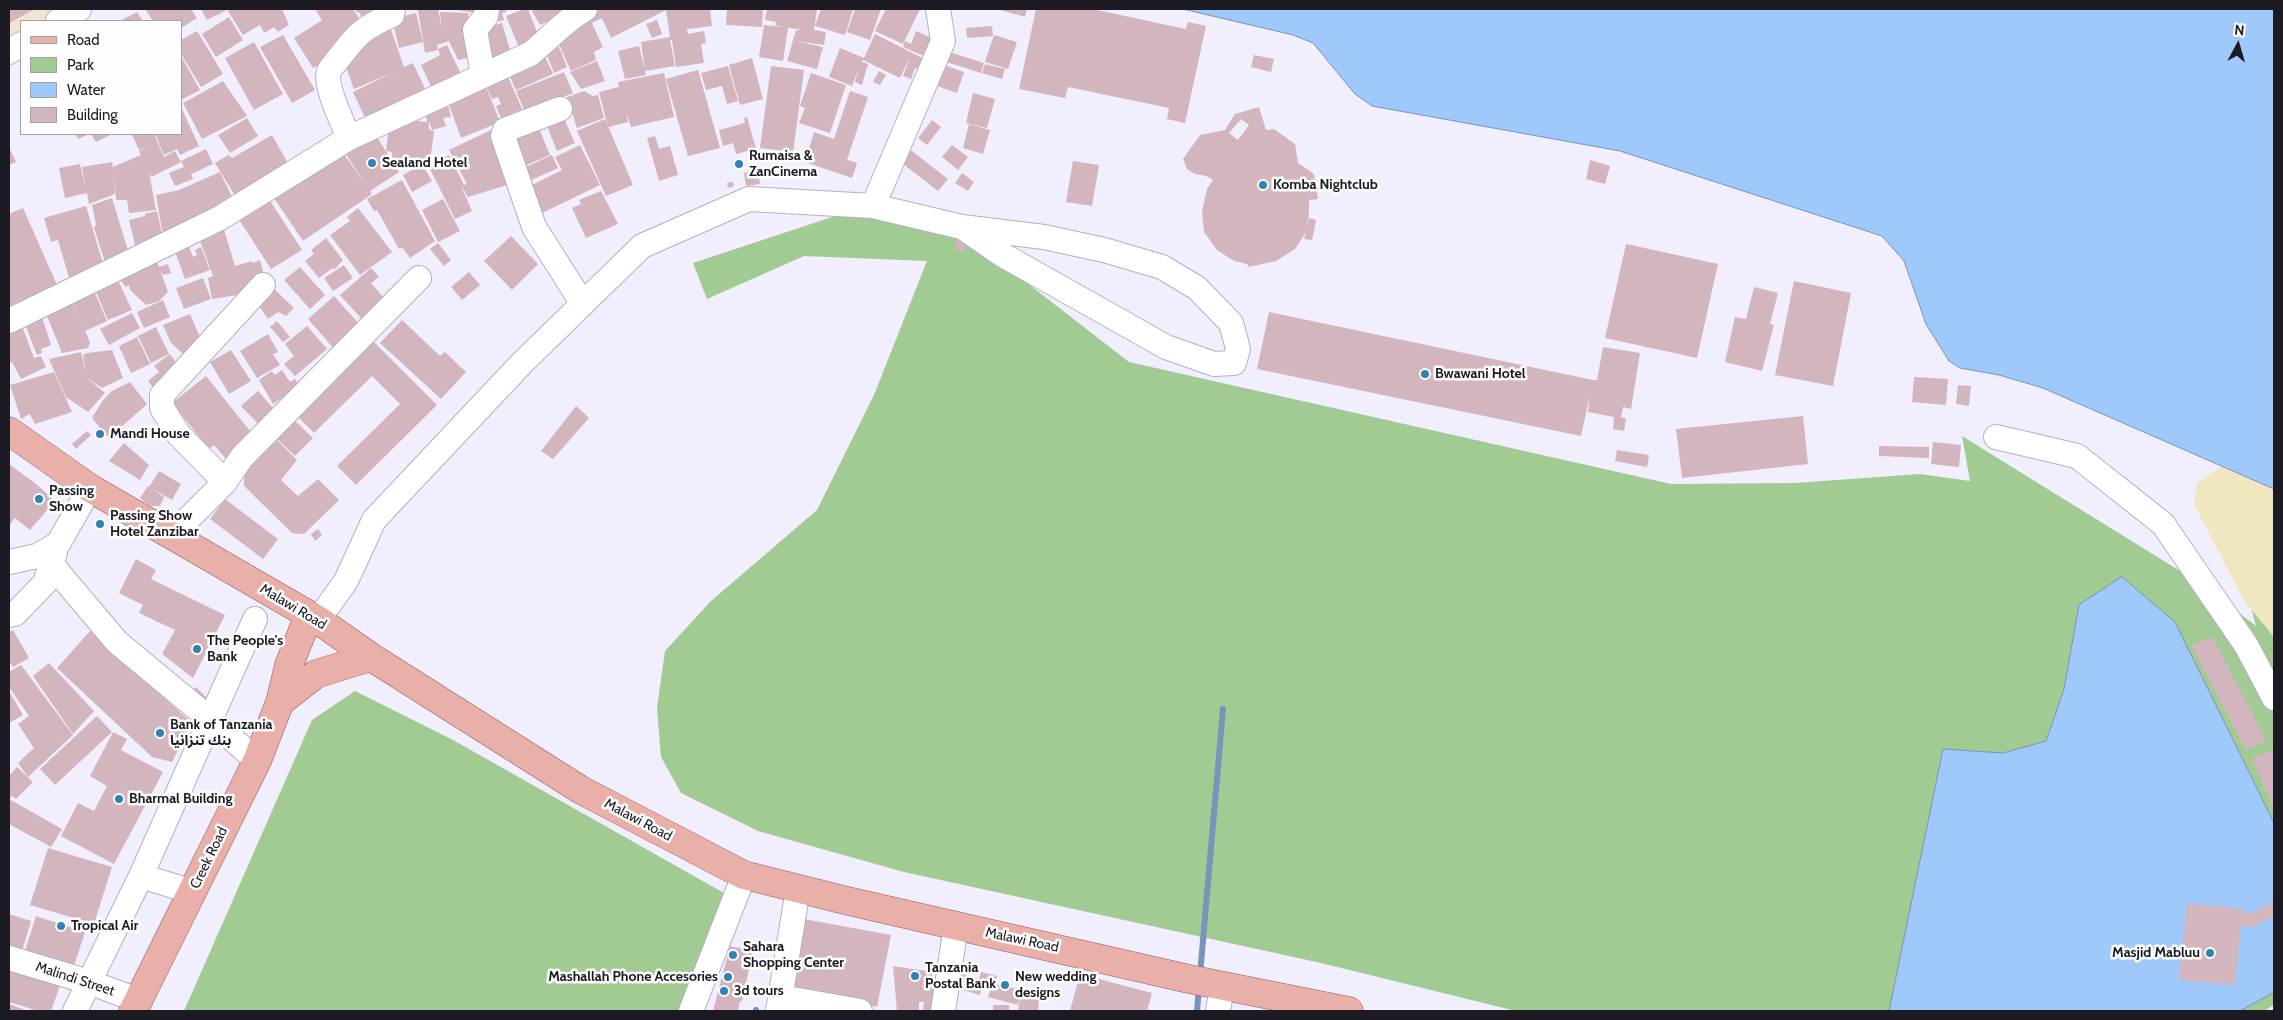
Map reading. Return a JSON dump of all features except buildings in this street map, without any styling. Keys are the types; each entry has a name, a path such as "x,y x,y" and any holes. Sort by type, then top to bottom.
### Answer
{"main road":[{"name":"Malawi Road","path":"11,437 90,488 126,507 171,536 313,618 371,658 582,790 744,875 956,926 1220,999 1349,1011"},
{"name":"Creek Road","path":"138,1008 257,761 280,702 289,665 313,618"},
{"path":"280,702 316,674 371,658"}],"street":[{"path":"60,20 79,9"},
{"path":"349,138 335,104 329,81 330,71 355,37 366,27 392,15 393,9"},
{"path":"484,75 475,30 486,16 487,9"},
{"path":"9,321 220,218 349,138 530,54 553,35 566,20 585,9"},
{"path":"873,206 943,41 938,9"},
{"path":"9,52 20,45"},
{"path":"560,109 506,130 503,136 534,227 583,304"},
{"path":"313,618 346,581 374,520 522,363 642,246 749,199 873,206 962,228 1044,237 1104,250 1162,267 1197,288 1231,323 1238,350 1234,363 1214,364 1166,347 1001,254 962,228"},
{"path":"171,536 224,482 242,457 419,278"},
{"path":"224,482 179,435 162,408 162,395 263,285"},
{"path":"1996,437 2077,456 2163,524 2246,645 2274,698"},
{"path":"9,614 15,614 45,582 55,554 90,488"},
{"path":"9,562 55,554"},
{"path":"55,554 117,642 257,761"},
{"path":"75,1011 141,876 255,618"},
{"path":"690,1011 744,875"},
{"path":"141,876 193,892"},
{"path":"798,889 779,1004 860,1011"},
{"path":"943,1011 956,926"},
{"name":"Malindi Street","path":"9,958 89,982 138,1008"}],"shaded area":[{"path":"9,9 75,9 57,20 20,20 20,43 9,50"}],"green space":[{"path":"844,213 960,231 1129,362 1671,484 1795,483 1920,474 1970,481 1962,436 2201,584 2256,626 2247,592 2274,606 2274,1005 2264,1011 1516,1011 1321,963 904,872 758,831 681,793 661,757 657,708 665,651 711,601 817,510 874,395 927,261 804,256 707,299 693,263"},
{"path":"355,691 453,740 731,897 694,972 679,1011 184,1011 312,720"}],"sand":[{"path":"2222,466 2274,489 2274,637 2244,601 2194,504 2197,483"}],"water":[{"path":"1183,9 2274,9 2274,489 2043,388 1999,375 1960,368 1949,361 1926,324 1904,261 1882,236 1620,151 1372,106 1355,94 1313,43 1293,35"},
{"path":"2122,577 2175,622 2274,823 2274,992 2240,1011 1889,1011 1943,749 2003,753 2046,741 2064,689 2079,605"}],"waterway":[{"path":"1200,975 1223,709"},
{"path":"1197,1011 1199,988"}],"place":[{"name":"Sealand Hotel","path":"372,163"},
{"name":"Rumaisa & ZanCinema","path":"739,164"},
{"name":"Komba Nightclub","path":"1263,185"},
{"name":"Bwawani Hotel","path":"1425,374"},
{"name":"Mandi House","path":"100,434"},
{"name":"Passing Show","path":"39,499"},
{"name":"Passing Show Hotel Zanzibar","path":"100,524"},
{"name":"The People's Bank","path":"197,649"},
{"name":"Bank of Tanzania بنك تنزانيا","path":"160,733"},
{"name":"Bharmal Building","path":"119,799"},
{"name":"Tropical Air","path":"61,926"},
{"name":"Masjid Mabluu","path":"2210,953"},
{"name":"Sahara Shopping Center","path":"733,955"},
{"name":"Tanzania Postal Bank","path":"915,976"},
{"name":"Mashallah Phone Accesories","path":"728,977"},
{"name":"New wedding designs","path":"1005,985"},
{"name":"3d tours","path":"724,991"}]}
